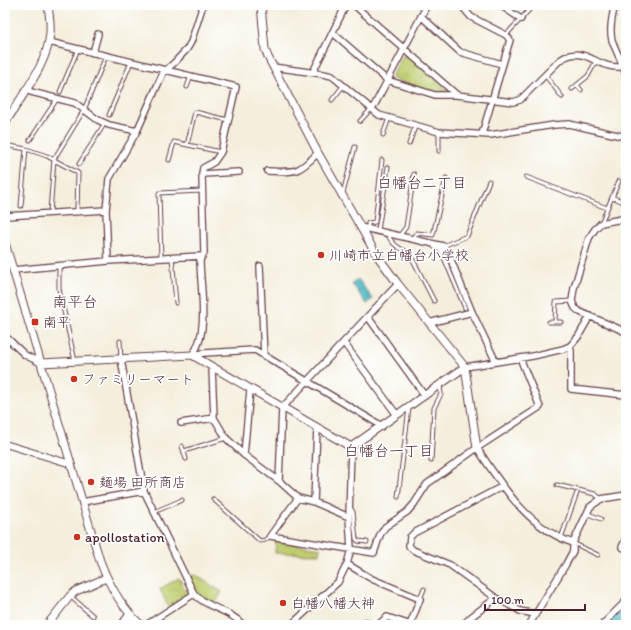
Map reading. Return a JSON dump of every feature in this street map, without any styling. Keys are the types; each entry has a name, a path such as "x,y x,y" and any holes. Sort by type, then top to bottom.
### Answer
{"street":[{"path":"5,124 42,63 50,34 48,5"},
{"path":"108,261 106,210 109,179 137,131 163,73 187,49 191,42 202,5"},
{"path":"261,5 265,49 318,153 342,195 364,227 376,254 398,284 465,367 478,448 503,486 531,518 560,538 573,543"},
{"path":"313,72 346,5"},
{"path":"354,5 456,95"},
{"path":"371,109 427,5"},
{"path":"462,5 471,17 506,35 510,40 482,134"},
{"path":"500,5 521,19"},
{"path":"614,5 612,16 612,39 625,66 626,75"},
{"path":"422,16 460,52 502,64"},
{"path":"333,33 387,80 435,95 456,95 513,102 520,100 560,60 576,54 584,55 611,67 625,66"},
{"path":"93,53 98,34"},
{"path":"49,42 236,87 221,152 214,162 204,168 202,174 204,253 201,256 200,265 203,326 197,346 192,355"},
{"path":"273,67 332,76 379,116 439,132 502,135 548,126 569,124 626,137"},
{"path":"26,89 31,92 75,103 98,120 137,131"},
{"path":"267,171 292,172 304,167 318,153"},
{"path":"202,174 239,172"},
{"path":"5,216 50,212 106,210"},
{"path":"626,215 622,219 601,224 595,229 589,238 574,288 572,301 575,308 580,312 626,332"},
{"path":"364,227 434,243 443,246 447,250 472,312 496,362"},
{"path":"5,243 8,262 13,270 106,578 117,597 141,625"},
{"path":"13,270 108,261 201,256"},
{"path":"260,266 264,356"},
{"path":"279,481 282,408 398,284"},
{"path":"429,323 472,312"},
{"path":"351,447 465,367 520,358 570,346 578,337 590,316"},
{"path":"368,317 425,396"},
{"path":"5,336 25,355 41,363 255,350 382,426"},
{"path":"344,343 397,415"},
{"path":"570,346 572,389 626,395"},
{"path":"192,355 250,390 351,447"},
{"path":"298,498 270,536 374,553 380,535 385,527 407,512 427,484 540,407 520,358"},
{"path":"121,359 144,491 194,594 205,603 232,615 243,625"},
{"path":"212,367 214,418 226,438 244,455 279,481 298,498 314,502 349,517"},
{"path":"244,455 250,390"},
{"path":"181,423 214,418"},
{"path":"314,502 317,428"},
{"path":"5,444 71,464"},
{"path":"291,625 338,582 347,564 351,549 349,505 351,447"},
{"path":"503,486 414,533 409,542 409,546 413,550 450,565 496,598 520,611 536,614"},
{"path":"82,502 144,491"},
{"path":"529,625 566,564 586,513 594,503 601,498 626,496"},
{"path":"626,538 622,547 626,549"},
{"path":"347,564 372,579 420,599 408,624 387,617 378,625"},
{"path":"47,625 70,596 79,589 106,578"},
{"path":"146,625 194,594"},
{"path":"463,625 496,598"},
{"path":"602,625 626,602"},
{"path":"122,625 130,614"},
{"path":"364,625 366,622 371,625"}],"lane":[{"path":"506,35 529,10"},
{"path":"60,92 78,49"},
{"path":"50,212 54,159 84,110 106,56"},
{"path":"572,89 588,76 596,61"},
{"path":"109,115 131,62"},
{"path":"545,75 562,97"},
{"path":"187,87 191,76"},
{"path":"577,85 581,90"},
{"path":"332,100 343,86"},
{"path":"30,140 57,99"},
{"path":"360,121 371,109"},
{"path":"187,145 195,112 228,120"},
{"path":"382,135 389,118"},
{"path":"79,164 105,123"},
{"path":"409,144 415,126"},
{"path":"439,132 439,151"},
{"path":"169,160 174,142 221,152"},
{"path":"5,145 26,149 47,156 78,173 77,211"},
{"path":"342,195 355,147"},
{"path":"21,206 26,149"},
{"path":"364,227 368,223 375,222 382,160"},
{"path":"378,230 388,167"},
{"path":"400,235 406,227 414,174"},
{"path":"526,177 607,208"},
{"path":"412,238 417,233 433,235 446,178"},
{"path":"443,246 467,236 489,181"},
{"path":"601,224 619,181"},
{"path":"161,258 159,192 202,191"},
{"path":"612,197 626,203"},
{"path":"388,232 388,236 392,241 403,251 409,252 434,301"},
{"path":"434,243 434,247 441,250 465,308"},
{"path":"172,257 176,303"},
{"path":"59,266 59,289 75,361"},
{"path":"555,322 556,302 572,301"},
{"path":"549,322 562,322"},
{"path":"120,341 121,359"},
{"path":"431,461 434,408 441,394 440,386"},
{"path":"398,497 409,407"},
{"path":"184,451 226,438"},
{"path":"182,446 186,459"},
{"path":"557,485 596,494 601,498"},
{"path":"560,538 578,490"},
{"path":"213,499 260,541 265,540 270,536"},
{"path":"154,512 182,500"},
{"path":"349,505 353,512 356,539 358,541 367,542"},
{"path":"586,513 601,519"},
{"path":"573,543 598,555"},
{"path":"420,599 424,589"},
{"path":"70,596 94,616"}],"green space":[{"path":"404,54 406,54 448,90 446,92 431,91 393,79 392,76"},
{"path":"276,541 320,548 319,554 275,553"},
{"path":"195,575 222,592 213,604 198,593 188,578"},
{"path":"179,578 187,594 168,607 160,589"}],"water":[{"path":"358,279 373,299 367,304 352,284"}],"waterway":[{"path":"612,625 626,611"}],"place":[{"name":"川崎市立白幡台小学校","path":"321,255"},
{"name":"南平","path":"35,322"},
{"name":"ファミリーマート","path":"74,379"},
{"name":"麺場 田所商店","path":"91,482"},
{"name":"apollostation","path":"77,537"},
{"name":"白幡八幡大神","path":"283,603"}],"district":[{"name":"白幡台二丁目","path":"422,183"},
{"name":"南平台","path":"75,302"},
{"name":"白幡台一丁目","path":"389,451"}]}
